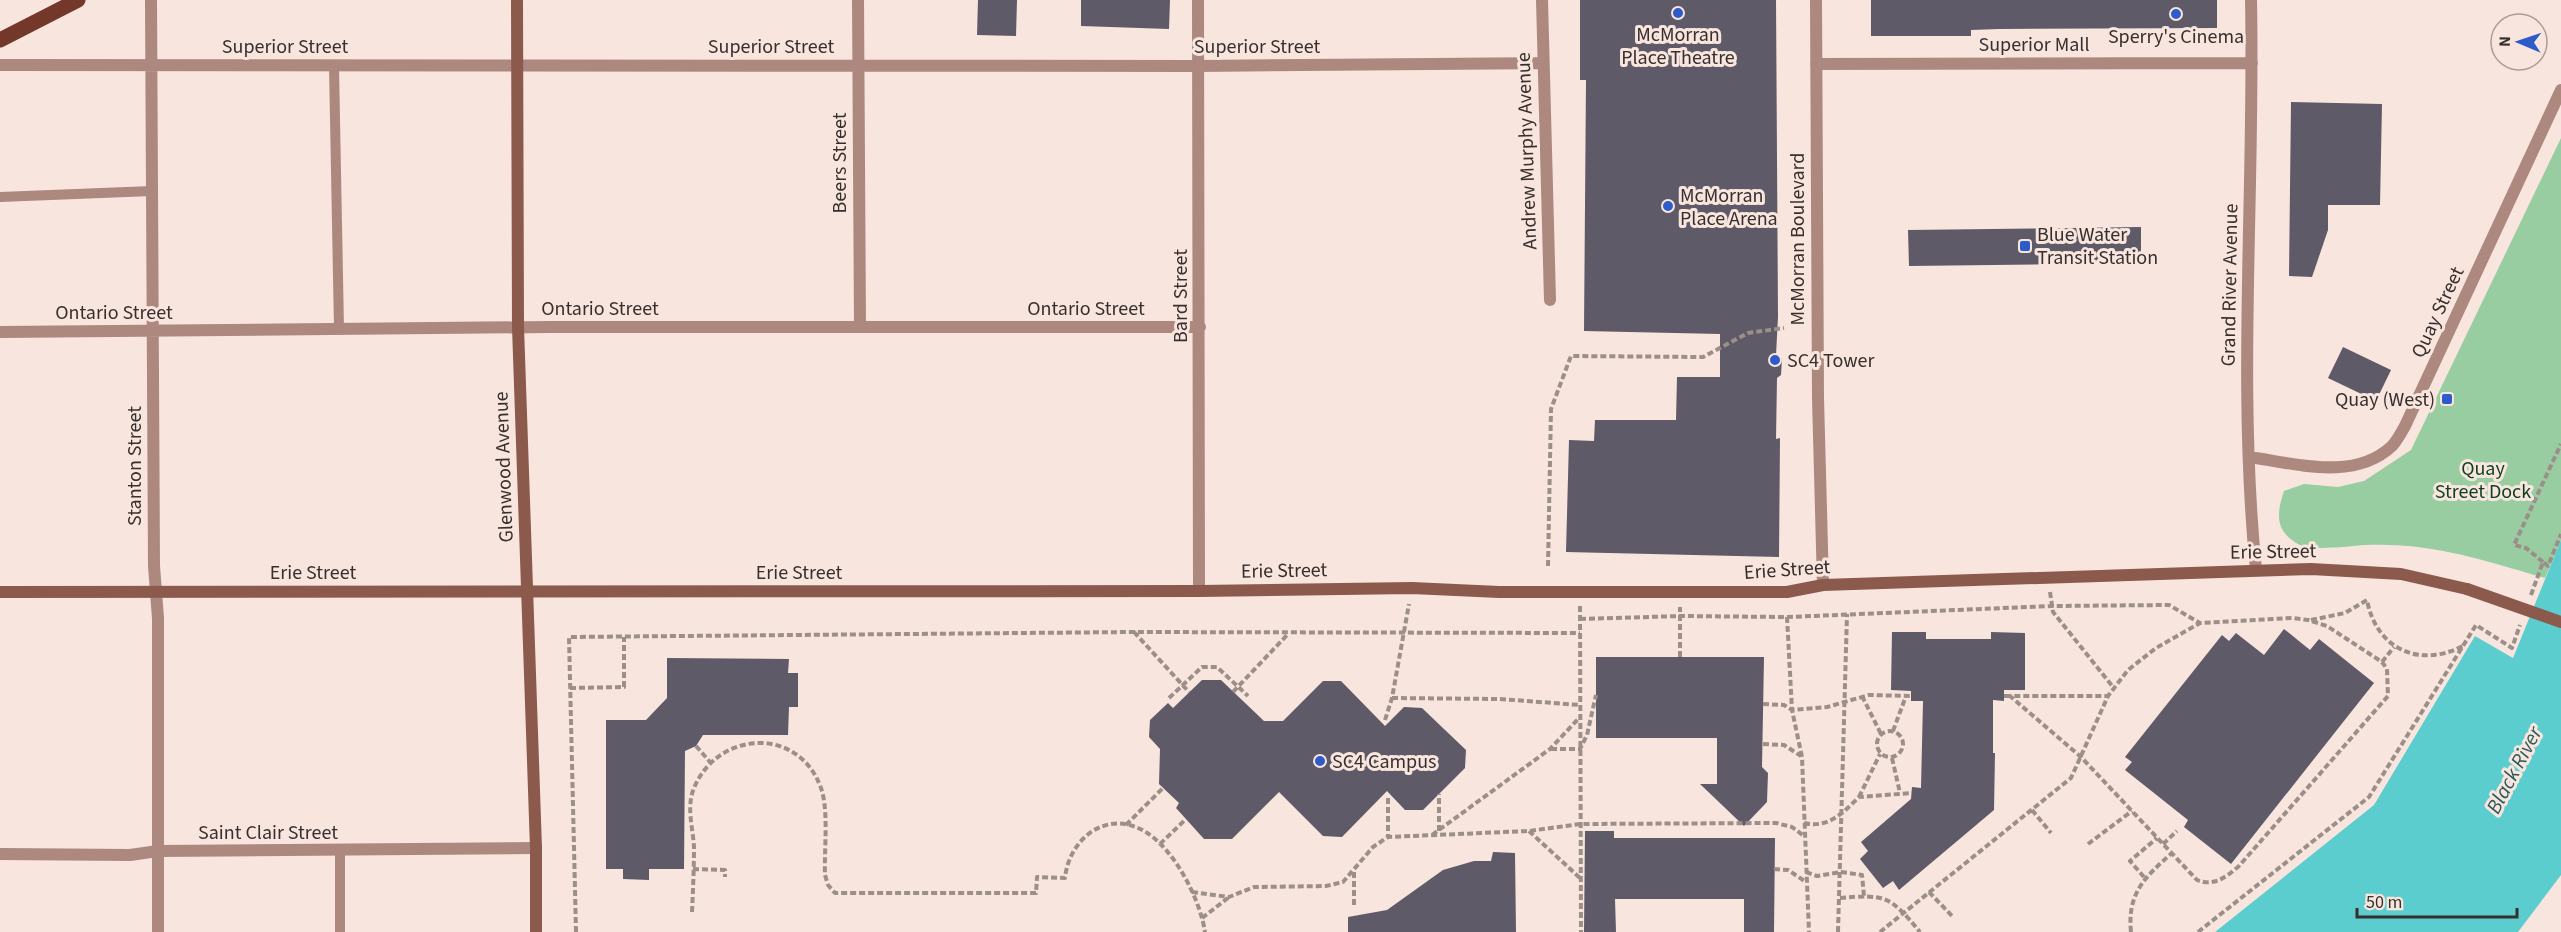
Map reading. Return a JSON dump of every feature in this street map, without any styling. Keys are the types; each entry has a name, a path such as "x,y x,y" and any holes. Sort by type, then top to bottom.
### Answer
{"main road":[{"path":"0,40 78,0"}],"street":[{"name":"Stanton Street","path":"151,0 152,331 155,591 158,618 158,932"},
{"name":"Glenwood Avenue","path":"517,0 518,327 536,848 536,932"},
{"name":"Beers Street","path":"858,0 860,327"},
{"name":"Bard Street","path":"1198,0 1199,591"},
{"name":"Andrew Murphy Avenue","path":"1542,0 1550,300"},
{"name":"McMorran Boulevard","path":"1816,0 1818,398 1823,585"},
{"name":"Grand River Avenue","path":"2251,0 2247,391 2256,570"},
{"name":"Superior Street","path":"0,65 1198,66 1542,63"},
{"name":"Superior Mall","path":"1816,64 2252,63"},
{"name":"Quay Street","path":"2249,458 2306,467 2344,466 2374,459 2393,445 2405,426 2561,90"},
{"name":"Ontario Street","path":"0,332 518,327 1200,327"},
{"name":"Erie Street","path":"0,592 1199,591 1412,588 1500,592 1786,592 1823,585 2312,568 2401,574 2467,589 2561,622"},
{"name":"Saint Clair Street","path":"0,855 130,855 158,851 536,848"}],"lane":[{"path":"334,66 339,329"},
{"path":"0,197 153,191"},
{"path":"340,851 340,932"}],"path":[{"path":"1548,566 1551,409 1571,356 1702,357 1748,333 1784,328"},
{"path":"2543,562 2526,549 2514,545 2561,444"},
{"path":"2048,578 2053,612 2113,687"},
{"path":"1385,720 1392,698 1412,588"},
{"path":"1580,591 1581,932"},
{"path":"1680,591 1680,657"},
{"path":"2308,620 2345,613 2367,600 2375,626 2394,647 2405,652 2444,654 2463,646"},
{"path":"1580,619 1681,616 1787,617 2052,606 2169,605 2200,623"},
{"path":"1838,932 1846,614"},
{"path":"1787,617 1792,710 1802,757 1809,932"},
{"path":"1880,932 2071,778 2081,757 2108,696 2113,687 2128,670 2156,648 2200,623 2292,618 2327,626 2382,662 2387,669 2388,696 2238,866 2221,881 2204,883 2197,880 2081,757 2010,696"},
{"path":"2198,932 2369,797 2476,625"},
{"path":"576,932 569,637 1134,632 1580,633"},
{"path":"1134,632 1189,692"},
{"path":"1233,692 1289,633"},
{"path":"570,688 624,687 624,637"},
{"path":"2382,662 2394,647"},
{"path":"1169,698 1202,667 1217,667 1248,696"},
{"path":"1580,749 1587,735 1596,695"},
{"path":"1862,696 1881,734"},
{"path":"1763,704 1784,705 1792,710 1827,706 1862,696 1908,696 1893,731"},
{"path":"2004,696 2108,696"},
{"path":"1392,698 1500,699 1580,705"},
{"path":"1202,918 1229,897 1254,887 1326,886 1343,882 1373,847 1388,837 1432,835 1439,832 1551,749 1580,717"},
{"path":"1804,823 1820,824 1840,816 1860,797 1880,754 1876,744 1881,734 1893,731 1898,733 1904,745 1898,755 1892,758 1880,754"},
{"path":"692,912 691,796 710,762 736,746 754,742 774,744 785,748 806,763 817,780 824,800 825,875 828,885 835,893 1036,893 1036,877 1065,878 1067,863 1082,837 1110,825 1126,825 1143,830 1170,856 1192,892 1205,932"},
{"path":"1763,744 1784,745 1802,757"},
{"path":"696,746 710,762"},
{"path":"1551,749 1580,749"},
{"path":"1892,758 1900,793"},
{"path":"1126,825 1163,788"},
{"path":"1860,797 1912,793"},
{"path":"1439,794 1439,832"},
{"path":"1388,798 1388,837"},
{"path":"2032,810 2051,833"},
{"path":"2088,844 2132,811"},
{"path":"1160,844 1186,819"},
{"path":"1439,832 1529,831 1580,824 1776,823 1792,826 1804,836"},
{"path":"1529,831 1581,878"},
{"path":"2163,844 2177,831"},
{"path":"2144,878 2130,861 2157,838"},
{"path":"2132,932 2130,920 2133,905 2144,878 2172,853"},
{"path":"693,869 725,870 725,877"},
{"path":"1774,869 1788,870 1807,882"},
{"path":"1353,872 1354,907"},
{"path":"1806,872 1817,876 1841,872 1862,875 1864,896"},
{"path":"1192,892 1229,897"},
{"path":"1929,892 1953,917"},
{"path":"1840,897 1885,898 1893,902 1920,932"}],"green space":[{"name":"Quay Street Dock","path":"2561,138 2561,540 2545,578 2435,549 2389,545 2313,548 2305,547 2292,540 2282,529 2280,522 2279,515 2284,491 2304,484 2338,487 2364,481 2411,450"}],"water":[{"name":"Black River","path":"2561,540 2561,875 2518,932 2215,932 2374,805 2475,636 2513,658"}],"building":[{"path":"978,0 1017,0 1016,36 977,35"},
{"path":"1081,0 1170,0 1169,29 1081,26"},
{"path":"1580,0 1776,0 1778,317 1776,355 1782,359 1781,375 1777,378 1776,439 1780,438 1779,557 1566,552 1569,440 1594,441 1595,420 1676,420 1677,377 1720,377 1720,334 1584,331 1586,80 1580,80"},
{"path":"1871,0 2217,0 2217,28 1999,29 1971,30 1971,36 1871,36"},
{"path":"2291,102 2382,104 2380,205 2328,205 2328,230 2312,277 2289,276"},
{"name":"Blue Water Transit Station","path":"2141,227 2141,263 1909,266 1908,230"},
{"path":"2343,347 2391,370 2376,401 2328,378"},
{"path":"2284,629 2310,650 2319,639 2374,683 2231,864 2184,827 2188,820 2125,770 2132,762 2125,757 2222,635 2229,641 2236,633 2264,655"},
{"path":"1892,632 1926,632 1926,639 1991,639 1991,632 2025,633 2025,690 2004,690 2004,701 1993,700 1994,810 1899,890 1893,881 1883,888 1860,859 1868,851 1861,842 1911,799 1912,787 1921,788 1923,701 1911,701 1911,691 1891,690"},
{"path":"1596,657 1764,657 1762,767 1768,773 1767,802 1744,826 1700,784 1717,784 1717,738 1596,738"},
{"path":"667,658 789,659 788,673 798,673 798,707 789,707 788,735 703,735 696,746 685,751 684,869 649,869 649,880 623,879 623,869 606,869 606,720 646,720 667,698"},
{"path":"1202,680 1221,680 1264,721 1283,721 1323,681 1341,681 1385,726 1404,707 1422,708 1466,750 1465,768 1423,810 1405,810 1387,791 1342,837 1323,836 1279,792 1232,839 1204,839 1176,808 1179,803 1159,784 1160,749 1149,737 1150,720 1168,703 1173,708"},
{"path":"1585,831 1614,831 1614,838 1775,838 1774,932 1744,932 1744,899 1615,899 1616,932 1584,932"},
{"path":"1493,852 1515,853 1516,932 1348,932 1348,917 1387,910 1443,870 1474,861 1491,861"}],"place":[{"name":"McMorran Place Theatre","path":"1678,13"},
{"name":"Sperry's Cinema","path":"2176,14"},
{"name":"McMorran Place Arena","path":"1668,206"},
{"name":"Blue Water Transit Station","path":"2025,246"},
{"name":"SC4 Tower","path":"1775,360"},
{"name":"Quay (West)","path":"2447,399"},
{"name":"SC4 Campus","path":"1320,761"}]}
